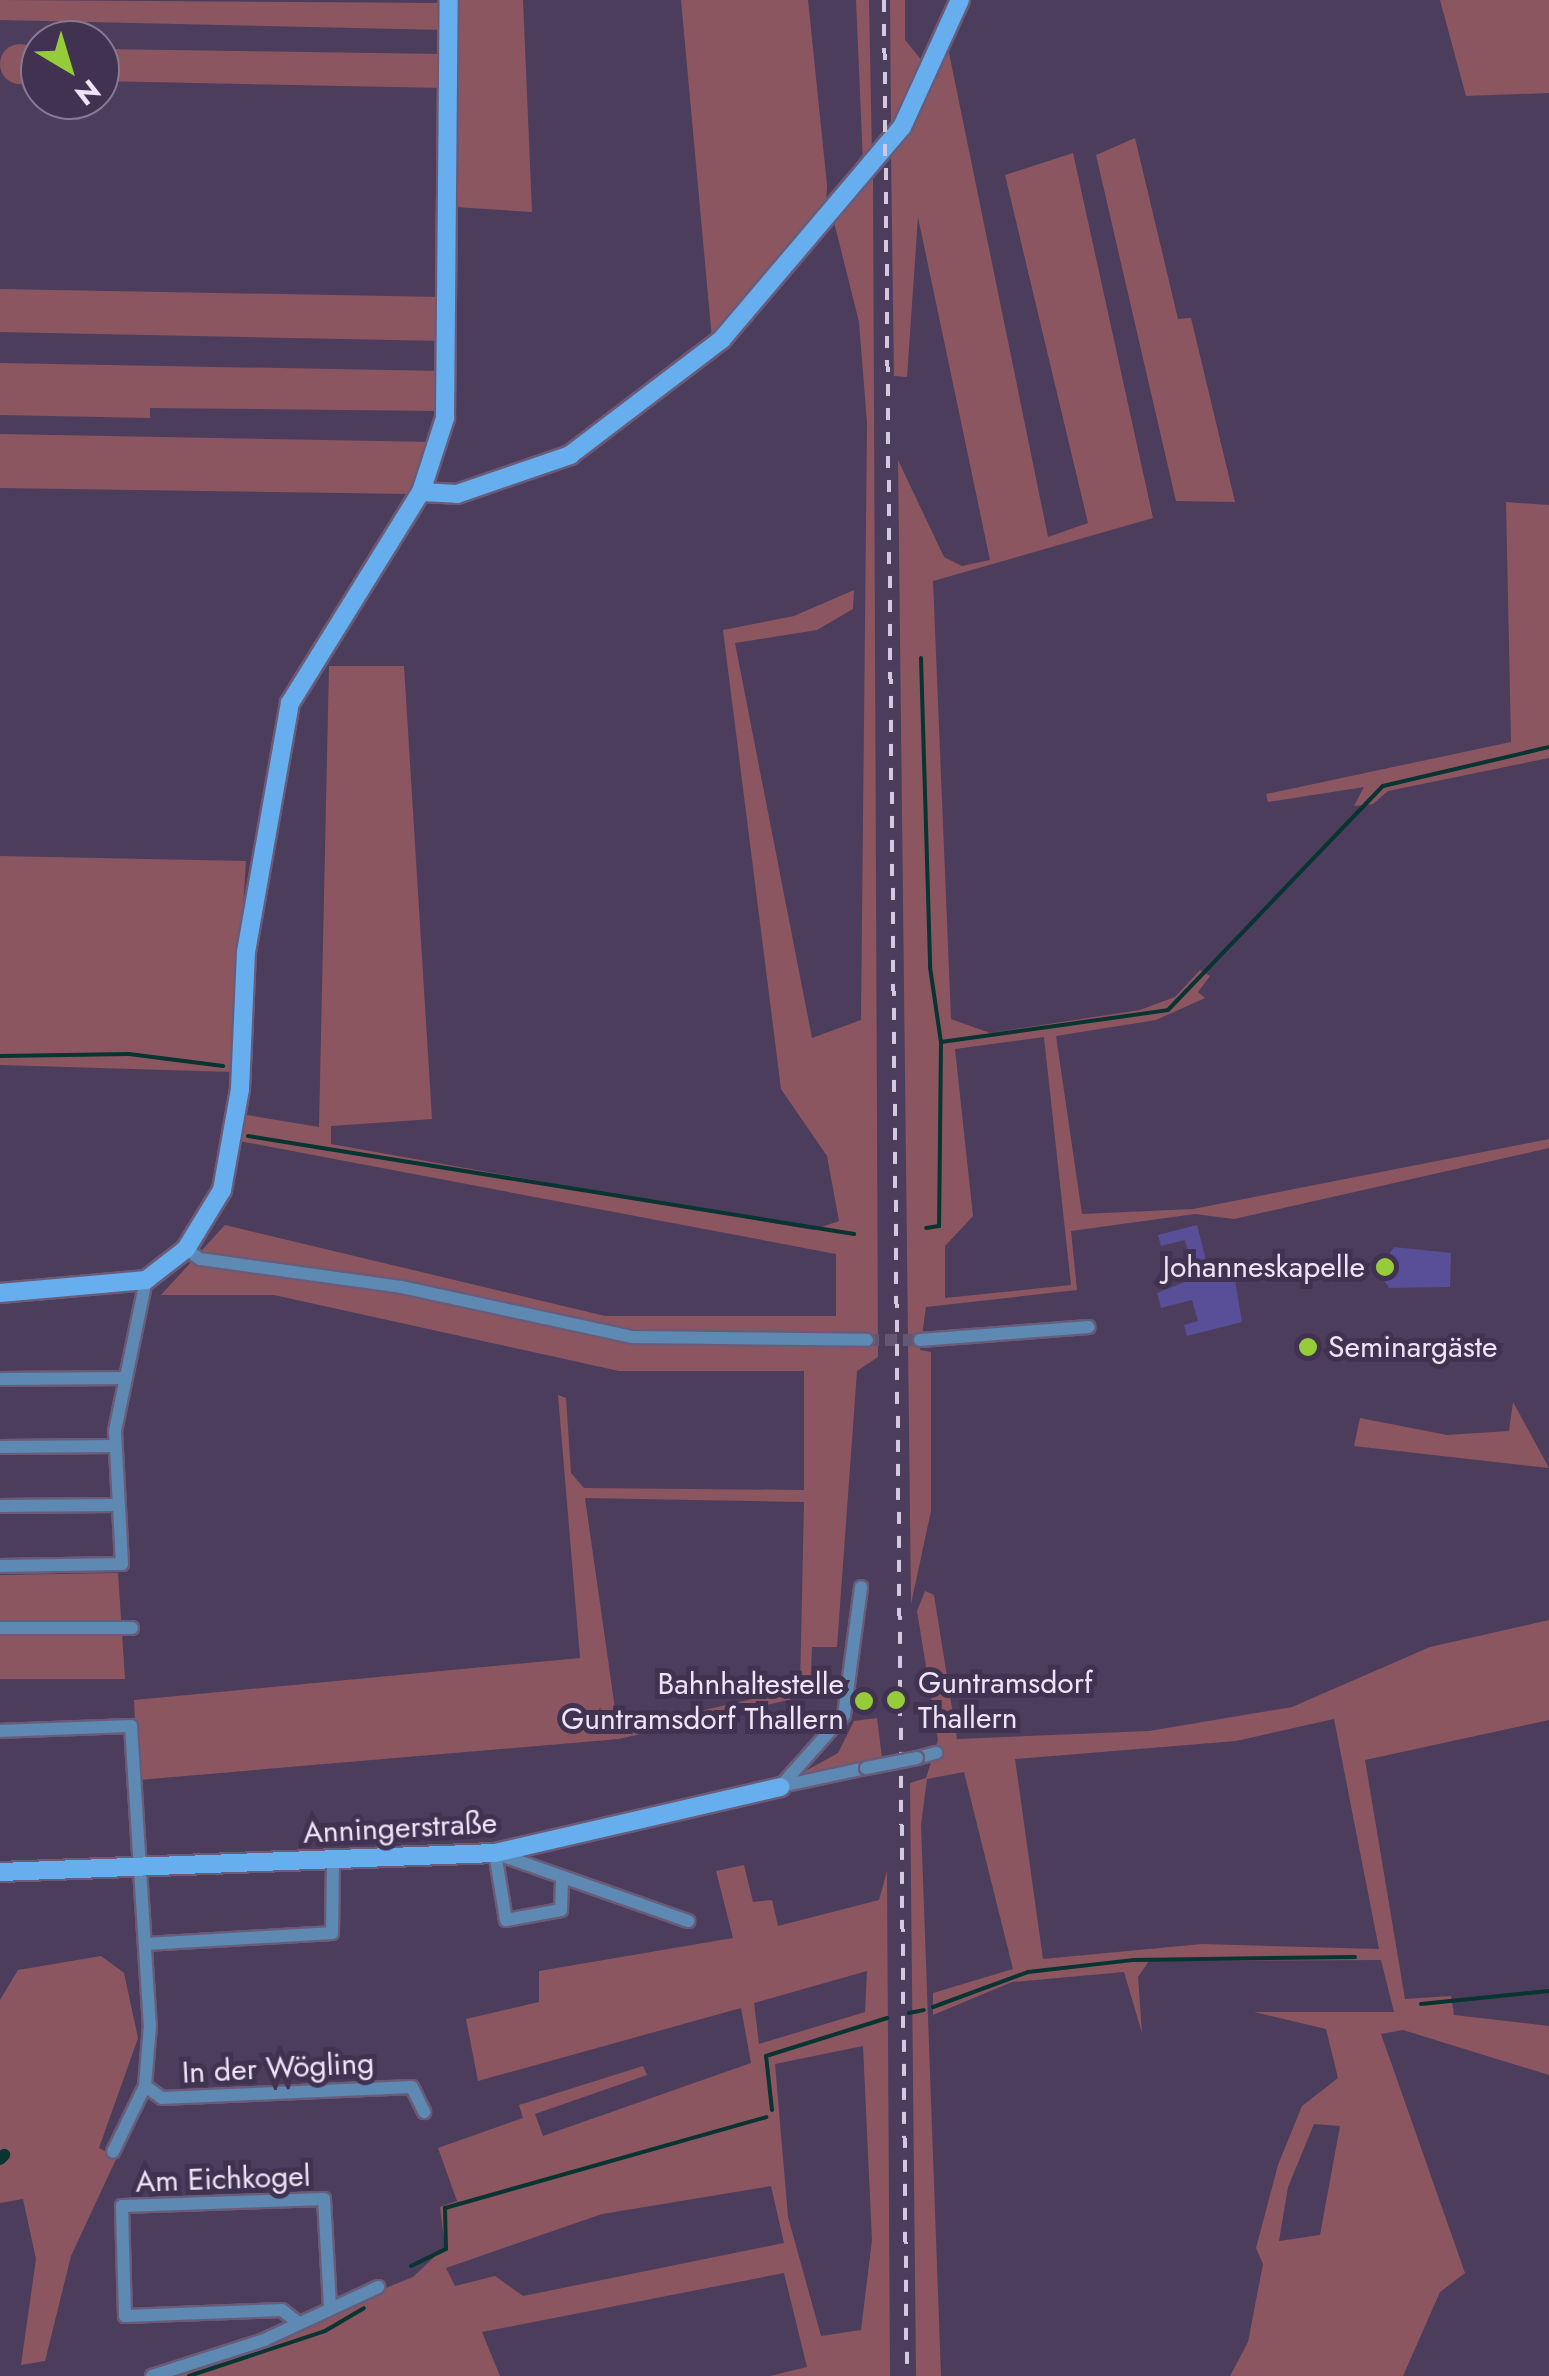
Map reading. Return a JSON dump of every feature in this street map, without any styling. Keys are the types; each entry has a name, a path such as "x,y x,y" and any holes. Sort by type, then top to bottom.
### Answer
{"street":[{"path":"0,1293 146,1280 186,1249 222,1190 233,1150 246,952 290,703 421,492 448,377 449,0"},
{"path":"421,492 458,494 525,473 636,413 735,325 891,139 960,0"},
{"path":"186,1249 200,1259 400,1287 633,1337 867,1340"},
{"path":"0,1566 122,1564 116,1446 146,1280"},
{"path":"920,1340 1089,1326"},
{"path":"0,1379 126,1378"},
{"path":"0,1447 116,1446"},
{"path":"0,1506 116,1505"},
{"path":"780,1787 844,1716 861,1587"},
{"path":"0,1628 132,1628"},
{"path":"0,1730 131,1726 137,1868"},
{"name":"Anningerstraße","path":"0,1872 495,1853 936,1753"},
{"path":"495,1853 506,1920 560,1910 562,1882"},
{"path":"495,1853 562,1882 688,1921"},
{"path":"148,1944 332,1933 333,1860"},
{"name":"In der Wögling","path":"137,1868 148,1944 145,2086 162,2098 412,2087 424,2112"},
{"path":"112,2152 145,2086"},
{"name":"Am Eichkogel","path":"296,2321 282,2310 125,2316 122,2206 324,2199 330,2306"},
{"path":"152,2376 378,2287"}],"shaded area":[{"path":"0,0 443,3 444,30 120,20 0,20"},
{"path":"455,0 523,0 532,212 455,207"},
{"path":"681,0 808,0 827,185 826,203 712,339"},
{"path":"856,0 869,0 872,157 863,163"},
{"path":"890,0 905,0 905,40 924,63 891,126"},
{"path":"1440,0 1549,0 1549,93 1466,96"},
{"path":"20,44 20,84 6,78 0,64 12,46"},
{"path":"948,48 1048,537 1088,523 1005,175 1073,153 1153,518 933,581 951,1019 990,1033 1140,1010 1175,997 1200,970 1210,976 1198,992 1205,998 1156,1020 1056,1036 1082,1214 1193,1209 1549,1139 1549,1148 1234,1219 1195,1214 1071,1231 1077,1290 926,1307 920,1350 931,1352 931,1511 911,1604 898,460 944,557 962,566 990,560 918,217 907,377 894,376 891,154","holes":["1044,1037 1071,1285 945,1298 945,1246 973,1216 955,1049"]},
{"path":"120,49 444,54 444,88 120,81"},
{"path":"1135,138 1178,319 1191,318 1235,502 1176,501 1096,155"},
{"path":"873,174 878,1357 857,1371 837,1647 812,1647 810,1695 619,1739 138,1780 134,1700 580,1658 558,1395 566,1398 571,1473 584,1488 804,1490 804,1371 619,1371 274,1295 161,1295 225,1225 605,1316 836,1316 836,1254 239,1141 241,1114 319,1127 329,666 404,666 432,1119 331,1126 331,1144 813,1230 839,1221 827,1156 781,1089 723,630 794,616 854,590 853,609 817,630 735,643 812,1038 861,1020 867,423 859,322 833,218","holes":["585,1498 804,1502 800,1688 618,1730"]},
{"path":"0,289 442,297 443,341 0,332"},
{"path":"0,363 442,371 440,411 150,408 150,418 0,415"},
{"path":"0,434 433,442 412,494 0,488"},
{"path":"1506,502 1549,505 1549,758 1388,791 1373,804 1354,806 1364,787 1268,802 1266,794 1511,742"},
{"path":"0,856 246,861 233,1072 0,1065"},
{"path":"1513,1402 1549,1468 1354,1446 1360,1418 1447,1435 1509,1431"},
{"path":"118,1573 125,1679 0,1679 0,1575"},
{"path":"925,1591 934,1595 957,1739 1149,1731 1292,1707 1430,1647 1549,1620 1549,1720 1365,1760 1405,1999 1451,1996 1454,2015 1549,2026 1549,2075 1403,2030 1381,2034 1465,2273 1440,2292 1403,2376 1230,2376 1248,2342 1263,2264 1256,2248 1278,2165 1302,2106 1338,2078 1326,2029 1254,2012 1394,2012 1381,1960 1149,1961 1138,1977 1142,2033 1124,1972 1012,1982 933,2015 933,1993 1013,1969 964,1772 927,1779 921,1825 941,2376 916,2376 910,1783 926,1778 938,1740 917,1611","holes":["1334,1719 1379,1949 1202,1944 1043,1959 1015,1759 1236,1741","1314,2124 1340,2126 1320,2235 1279,2241 1288,2187"]},
{"path":"877,1718 882,1758 800,1774 838,1753 854,1721"},
{"path":"744,1865 753,1902 772,1900 778,1926 879,1900 887,1871 890,2376 770,2376 807,2367 784,2273 482,2332 500,2376 168,2376 413,2277 445,2247 440,2207 457,2201 438,2148 523,2118 519,2105 643,2066 647,2075 535,2114 543,2136 751,2063 741,2008 478,2081 466,2019 539,2002 539,1971 733,1938 716,1871","holes":["867,1971 865,2012 759,2044 754,2003","863,2046 872,2240 861,2330 821,2336 788,2217 775,2064","771,2186 784,2243 523,2296 495,2276 455,2286 446,2268 602,2214"]},
{"path":"101,1956 124,1973 138,2038 99,2148 117,2157 71,2256 45,2361 21,2365 36,2259 23,2199 0,2203 0,2000 18,1970"}],"building":[{"path":"1197,1225 1208,1268 1232,1262 1242,1322 1187,1336 1184,1325 1198,1321 1192,1300 1161,1308 1157,1293 1195,1278 1185,1240 1161,1246 1158,1235"},
{"path":"1394,1247 1451,1253 1450,1287 1389,1288 1378,1271"}],"waterway":[{"path":"921,658 930,967 941,1042 939,1226 926,1228"},
{"path":"941,1042 1168,1010 1383,786 1549,747"},
{"path":"0,1056 129,1054 223,1066"},
{"path":"248,1136 854,1234"},
{"path":"933,2007 1028,1972 1134,1960 1355,1957"},
{"path":"1421,2004 1549,1991"},
{"path":"909,2013 924,2010"},
{"path":"772,2110 766,2056 887,2018"},
{"path":"411,2266 446,2249 445,2208 766,2117"},
{"path":"0,2159 4,2155"},
{"path":"189,2376 325,2331 364,2308"}],"tunnel":[{"path":"867,1340 920,1340"}],"railway":[{"path":"884,0 907,2376"}],"place":[{"name":"Johanneskapelle","path":"1385,1267"},
{"name":"Seminargäste","path":"1308,1347"},
{"name":"Guntramsdorf Thallern","path":"896,1700"},
{"name":"Bahnhaltestelle Guntramsdorf Thallern","path":"864,1701"}]}
